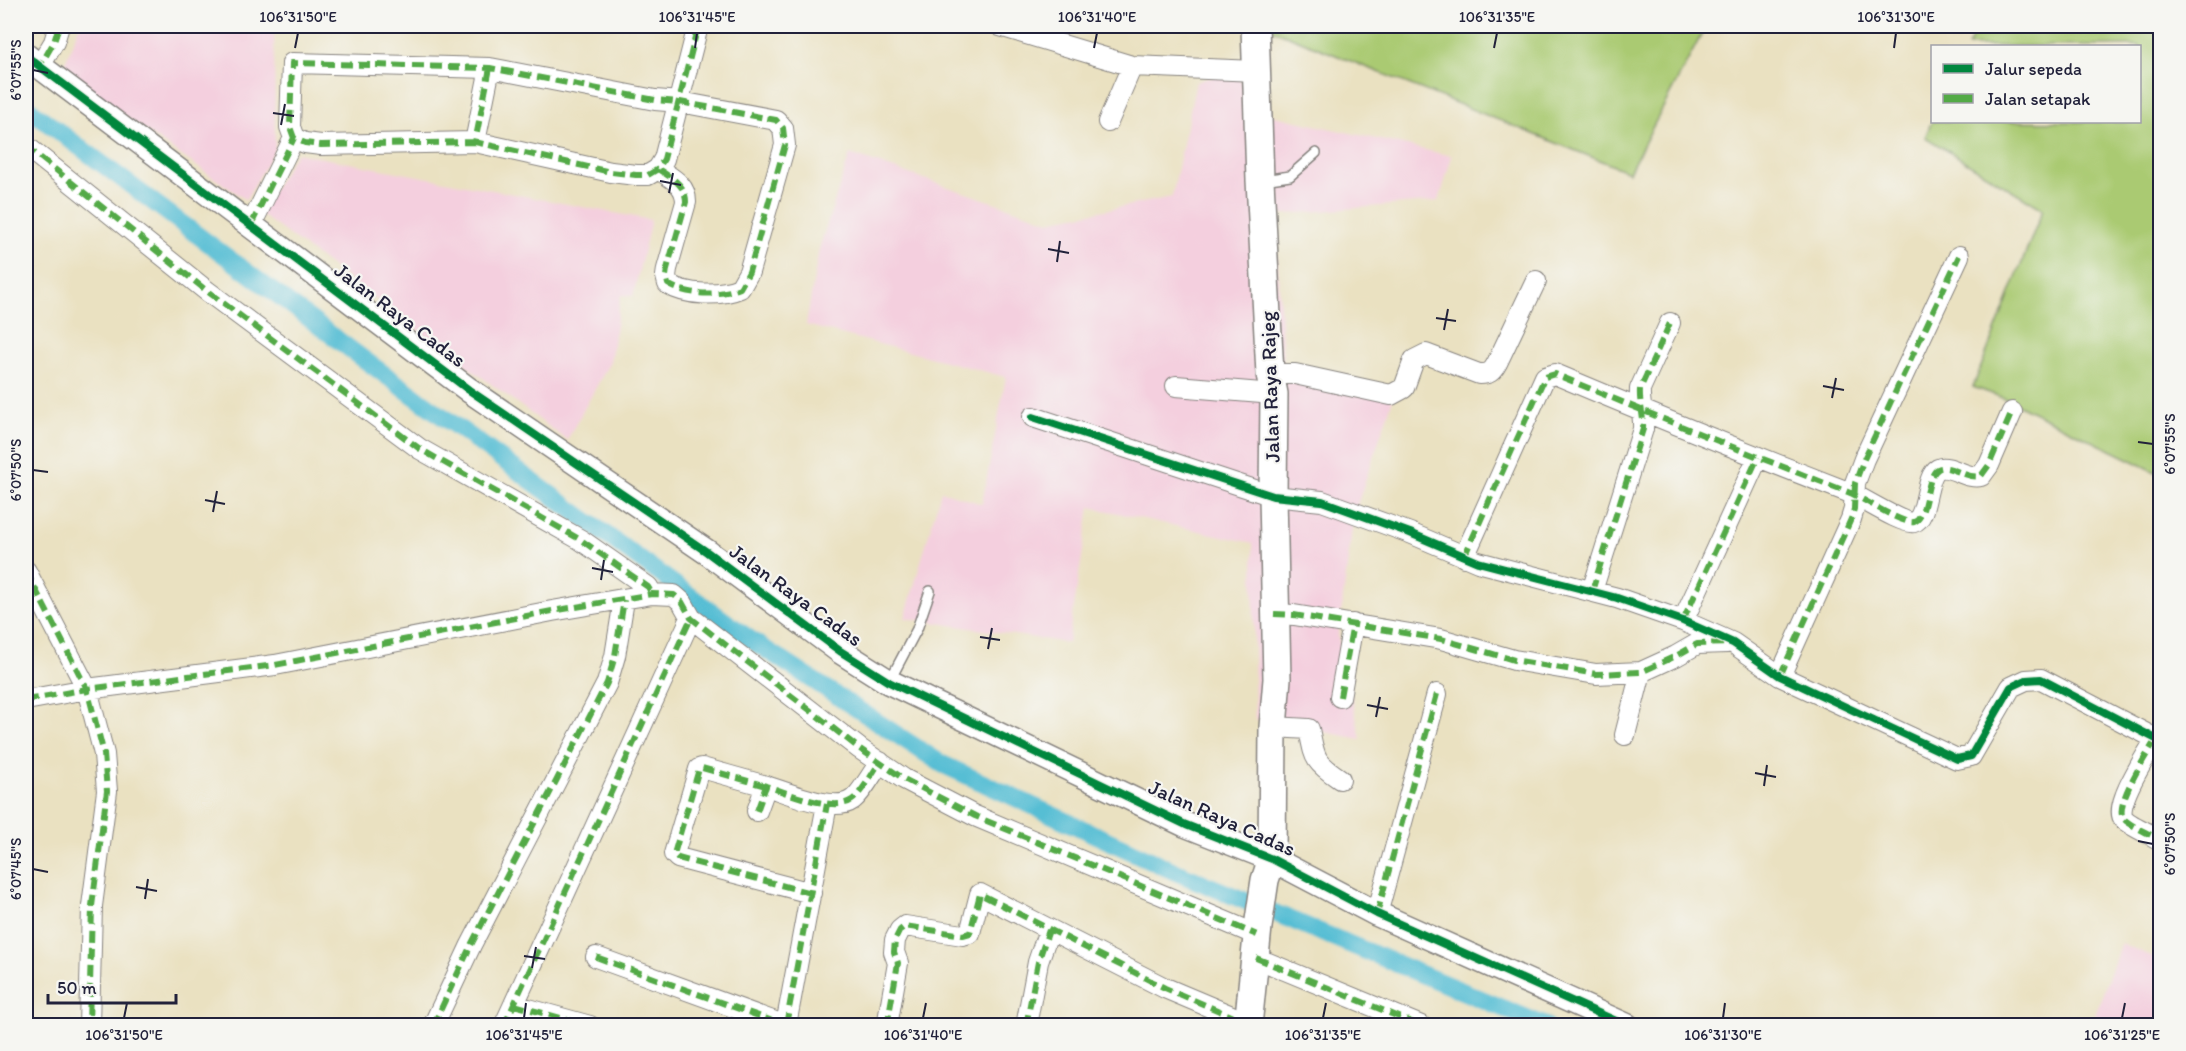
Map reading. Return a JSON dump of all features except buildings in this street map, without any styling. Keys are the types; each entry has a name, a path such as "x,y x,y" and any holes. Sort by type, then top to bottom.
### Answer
{"main road":[{"name":"Jalan Raya Rajeg","path":"1248,1024 1257,940 1268,870 1277,679 1272,496 1272,384 1260,180 1255,26"}],"street":[{"path":"30,62 54,42 59,26"},
{"path":"658,169 679,184 685,190 686,195 667,269 666,276 669,284 679,289 715,294 740,288 747,279 785,145 780,122 770,118 680,102 655,100 490,68 292,63 290,127 294,138 305,143 321,145 475,142 611,172 648,175 658,169 664,159 680,102 698,26"},
{"path":"1000,26 1132,66 1257,71"},
{"name":"Jalan Raya Cadas","path":"30,62 469,390 707,552 840,651 889,682 1186,825 1268,870 1377,914 1627,1026"},
{"path":"1108,122 1132,66"},
{"path":"475,142 490,68"},
{"path":"251,225 294,138"},
{"path":"26,146 207,291 420,449 581,540 661,594"},
{"path":"1780,676 1851,519 1855,483 1864,459 1959,256"},
{"path":"1176,386 1272,384 1295,374 1391,395 1404,388 1414,360 1426,354 1479,374 1488,374 1493,371 1536,281"},
{"path":"1592,591 1643,429 1640,389 1670,323"},
{"path":"1464,557 1545,377 1555,374 1758,458 1855,495 1909,522 1916,521 1921,513 1935,471 1946,468 1973,477 1981,476 1989,465 2012,412"},
{"path":"1033,417 1272,496 1330,503 1410,533 1464,557 1617,598 1683,621 1733,643 1780,676 1957,759 1971,756 2012,687 2034,678 2041,678 2158,740 2123,799 2120,811 2124,819 2160,840"},
{"path":"1683,621 1758,458"},
{"path":"26,574 87,689 104,754 107,791 92,906 89,1026"},
{"path":"26,700 87,689 275,665 552,611 661,594 677,596 691,618 904,779 975,816 1257,940 1421,1026"},
{"path":"433,1026 471,945 606,682 615,656 624,600"},
{"path":"1274,614 1294,615 1441,639 1514,660 1607,674 1641,672 1696,644 1733,643"},
{"path":"504,1026 691,618"},
{"path":"1340,697 1353,624"},
{"path":"1625,735 1641,672"},
{"path":"1377,914 1437,694"},
{"path":"1273,727 1309,729 1315,758 1327,771 1340,779"},
{"path":"811,893 678,858 674,854 699,769 827,804 842,804 853,800 880,762"},
{"path":"757,811 766,786"},
{"path":"596,957 786,1025 827,804"},
{"path":"887,1026 898,963 894,952 895,940 900,930 905,926 963,935 969,933 980,894 1165,988 1248,1024"},
{"path":"1026,1026 1038,962 1049,930"},
{"path":"514,1005 590,1026"}],"lane":[{"path":"1260,180 1290,176 1316,153"},
{"path":"889,682 917,629 930,591"}],"shaded area":[{"path":"79,26 274,26 275,149 246,200 61,73"},
{"path":"1234,70 1261,113 1452,156 1439,201 1275,215 1284,376 1395,393 1354,514 1338,636 1361,739 1255,719 1253,543 1090,507 1068,643 905,618 941,491 982,504 1006,377 806,325 819,249 850,154 1049,221 1172,197 1196,82"},
{"path":"296,153 651,220 633,296 621,295 610,362 567,440 259,213"},
{"path":"2121,943 2160,960 2160,1025 2102,1025 2093,1021"}],"green space":[{"path":"1263,26 1706,26 1629,172"},
{"path":"1978,26 2160,26 2160,474 2006,399 1973,387 2043,209 1925,137 1931,123 2141,123 2141,45 1968,45"}],"waterway":[{"path":"26,107 362,358 754,642 942,764 1176,872 1546,1026"}],"marked path":[{"path":"34,65 40,66 54,42 59,26"},
{"path":"490,68 475,142 611,172 648,175 658,169 664,159 698,26"},
{"path":"475,142 321,145 305,143 294,138 290,127 292,63 490,68 655,100 680,102 776,120 783,128 785,145 749,272 740,288 704,294 684,291 668,284 667,269 686,202 681,186 658,169"},
{"path":"251,225 294,138"},
{"path":"26,146 207,291 420,449 581,540 648,587 652,594"},
{"path":"1780,676 1851,519 1854,509 1855,483 1864,459 1959,256"},
{"path":"1592,591 1643,429 1640,389 1670,323"},
{"path":"1464,557 1545,377 1555,374 1848,492 1909,522 1919,519 1931,480 1938,469 1947,468 1970,476 1981,476 1989,465 2012,412"},
{"path":"1683,621 1758,457"},
{"path":"26,571 87,689 104,754 107,791 92,906 89,1026"},
{"path":"26,700 87,689 275,665 552,611 652,594 674,595 682,602 691,618 860,749 904,779 975,816 1257,935"},
{"path":"433,1026 471,945 607,683 615,656 624,600"},
{"path":"1274,614 1294,615 1441,639 1514,660 1596,674 1641,672 1697,644 1727,643"},
{"path":"504,1026 691,618"},
{"path":"1340,697 1353,624"},
{"path":"1377,914 1437,694"},
{"path":"2156,739 2132,780 2123,803 2122,813 2127,822 2160,840"},
{"path":"757,811 766,786 822,803 834,804 852,800 880,762"},
{"path":"766,786 699,769 674,854 678,858 811,893"},
{"path":"786,1025 827,804"},
{"path":"887,1026 898,963 894,952 895,940 900,930 905,926 963,935 970,933 980,894 1165,988 1248,1023"},
{"path":"1026,1026 1038,962 1049,930"},
{"path":"596,957 786,1026"},
{"path":"1256,958 1421,1026"},
{"path":"514,1005 590,1026"}],"cycle path":[{"path":"26,56 469,390 707,552 840,651 889,682 1186,825 1272,859 1377,914 1627,1026"},
{"path":"1033,417 1273,496 1322,501 1410,533 1478,562 1617,598 1683,621 1733,643 1780,676 1957,759 1971,756 2011,687 2026,680 2041,679 2160,741"}]}
